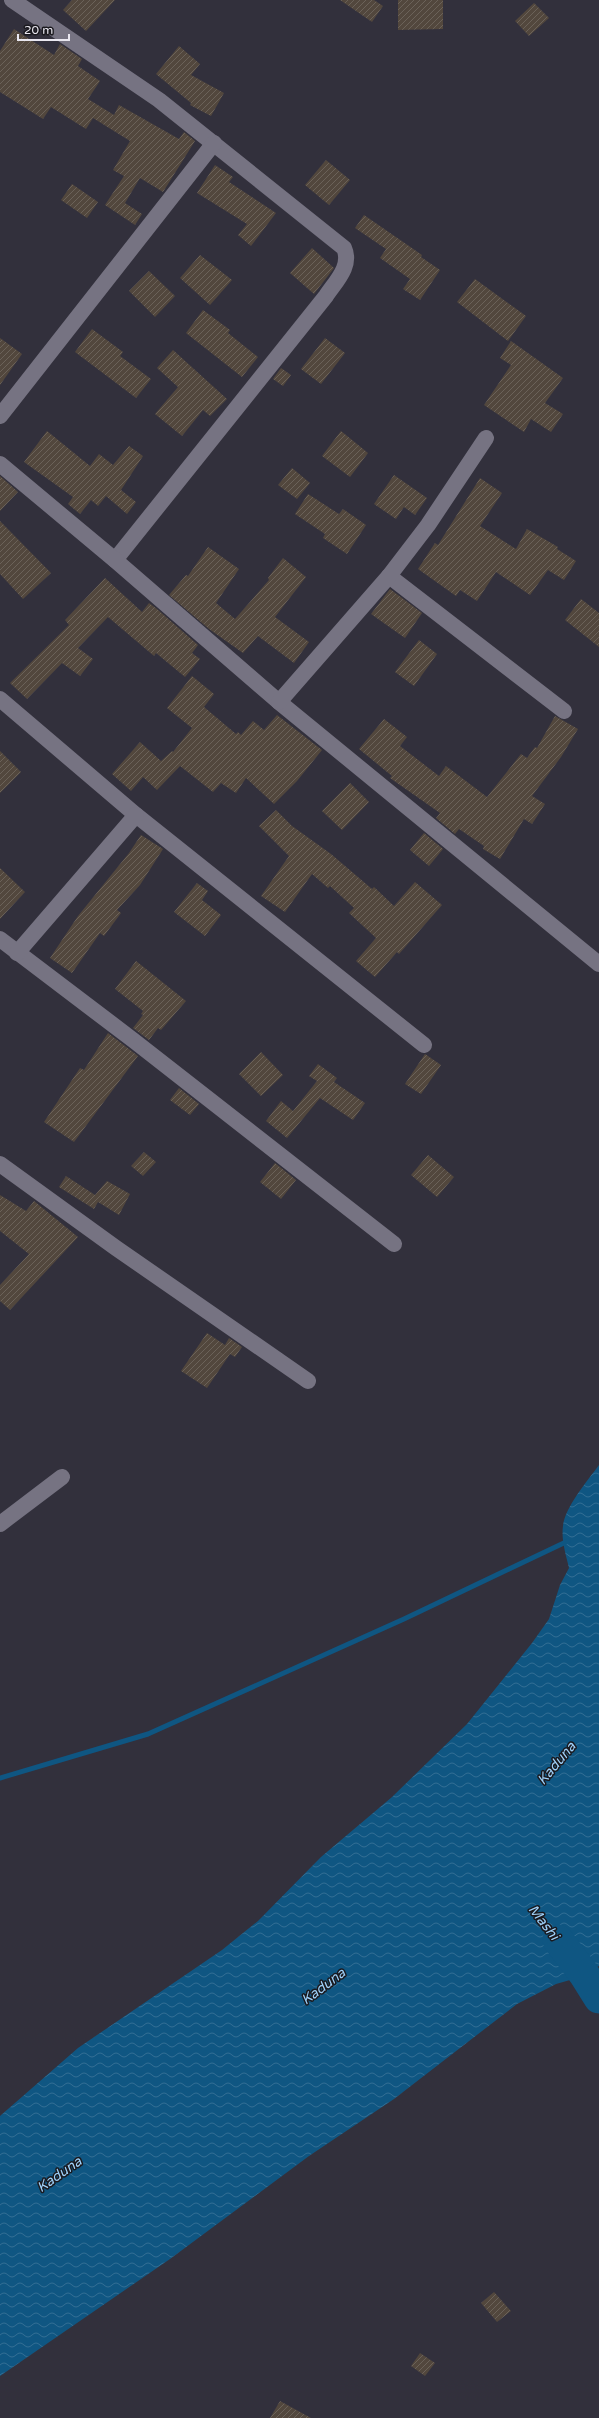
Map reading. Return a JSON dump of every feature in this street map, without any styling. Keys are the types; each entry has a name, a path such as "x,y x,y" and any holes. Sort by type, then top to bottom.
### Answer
{"street":[{"path":"12,0 159,100 344,248 348,256 344,270 326,296 115,560"},
{"path":"0,416 214,143"},
{"path":"278,702 389,576 428,525 486,438"},
{"path":"0,464 115,560 278,702 599,964"},
{"path":"389,576 564,711"},
{"path":"0,699 136,815 424,1045"},
{"path":"17,953 136,815"},
{"path":"0,939 133,1040 394,1244"},
{"path":"0,1164 116,1248 308,1381"},
{"path":"0,1524 62,1477"}],"water":[{"name":"Kaduna","path":"599,1465 599,1966 570,1980 556,1984 517,2004 394,2099 309,2156 170,2259 0,2376 0,2116 78,2048 222,1950 258,1921 321,1857 392,1797 467,1724 532,1643 549,1619 560,1585 569,1568 563,1537 563,1526 565,1519 572,1502"}],"building":[{"path":"72,0 115,0 86,31 63,10"},
{"path":"340,0 374,0 383,6 372,22"},
{"path":"398,0 443,0 443,29 398,30"},
{"path":"534,3 549,18 529,36 515,21"},
{"path":"14,29 54,55 60,44 82,59 78,66 100,81 88,99 114,115 119,105 179,139 184,132 195,141 163,192 140,178 125,203 142,214 135,225 105,205 124,176 113,170 130,141 93,118 86,129 51,107 43,119 0,92 0,51"},
{"path":"179,46 200,64 191,75 224,93 211,116 190,105 191,103 156,74"},
{"path":"326,160 350,180 329,205 305,185"},
{"path":"215,165 233,177 229,182 276,213 251,246 238,235 247,224 197,193"},
{"path":"72,184 98,202 87,218 61,200"},
{"path":"364,215 422,255 421,257 440,270 420,300 403,289 410,279 380,258 386,249 355,228"},
{"path":"312,248 334,268 314,294 290,273"},
{"path":"200,255 232,280 210,305 180,278"},
{"path":"149,271 175,296 155,317 129,291"},
{"path":"475,279 526,316 508,341 457,302"},
{"path":"203,310 230,330 228,333 258,357 242,377 186,333"},
{"path":"92,329 123,352 120,356 151,379 136,398 75,352"},
{"path":"0,338 22,354 0,385"},
{"path":"325,338 345,353 321,384 301,369"},
{"path":"511,341 563,378 545,403 563,414 551,432 531,419 524,432 484,405 511,365 500,358"},
{"path":"173,350 227,399 210,416 203,410 182,436 155,414 178,387 157,368"},
{"path":"281,368 291,375 283,386 273,379"},
{"path":"47,431 90,466 99,454 113,465 129,446 143,456 121,490 136,502 127,514 106,496 98,506 91,500 80,514 68,504 73,497 24,462"},
{"path":"341,431 368,453 350,477 322,456"},
{"path":"292,468 310,483 297,499 278,485"},
{"path":"394,475 427,498 415,515 404,507 396,519 374,504"},
{"path":"0,476 18,492 0,511"},
{"path":"480,478 502,493 480,526 516,549 527,529 558,547 557,549 576,561 564,580 548,570 530,595 496,572 477,601 460,590 456,596 418,569 435,543 438,545"},
{"path":"308,494 339,514 343,509 366,525 347,554 323,538 325,534 295,514"},
{"path":"0,521 51,573 23,599 0,574"},
{"path":"208,547 239,569 216,603 235,619 269,580 268,578 283,558 306,577 275,617 309,642 294,663 258,636 243,653 209,629 169,595 186,575 188,576"},
{"path":"105,578 142,612 149,603 157,609 198,645 192,653 200,659 185,677 156,653 154,656 108,617 78,648 93,659 80,676 62,663 27,699 10,683 69,625 65,620"},
{"path":"390,589 422,613 405,638 371,614"},
{"path":"581,599 599,613 599,647 565,620"},
{"path":"419,640 437,654 414,686 395,672"},
{"path":"192,676 214,694 204,707 236,734 238,732 241,735 253,721 264,730 277,715 322,750 297,781 274,804 246,778 236,793 221,783 213,792 180,766 157,790 143,777 131,791 112,774 140,742 161,761 172,751 173,752 192,728 167,708"},
{"path":"555,716 578,729 561,757 532,796 545,804 532,824 524,819 500,859 483,849 484,846 459,829 455,834 436,818 440,813 390,778 392,776 359,749 384,719 407,737 400,746 439,776 446,766 487,797 521,754 527,758 535,747 537,748"},
{"path":"0,751 21,772 0,793"},
{"path":"350,783 369,802 342,830 322,811"},
{"path":"276,810 292,826 331,854 372,889 374,887 394,906 415,882 442,905 399,954 397,952 375,977 356,961 376,938 349,913 354,908 330,886 328,888 312,874 285,912 261,896 289,856 259,826"},
{"path":"424,833 443,849 429,866 410,850"},
{"path":"141,835 163,849 140,885 117,910 121,913 104,936 100,933 72,973 50,958 78,916 129,853"},
{"path":"0,868 25,892 0,919"},
{"path":"197,883 208,891 202,900 221,915 205,936 174,912"},
{"path":"136,961 186,1001 161,1030 158,1028 149,1040 133,1028 143,1015 141,1014 143,1011 115,989"},
{"path":"108,1033 138,1056 74,1142 44,1122 80,1068 84,1070"},
{"path":"261,1052 283,1075 261,1096 239,1074"},
{"path":"425,1054 441,1065 421,1094 405,1084"},
{"path":"318,1064 337,1078 334,1082 365,1103 353,1120 320,1098 287,1138 266,1121 281,1101 293,1111 317,1081 309,1076"},
{"path":"179,1088 199,1104 190,1115 170,1100"},
{"path":"144,1152 156,1162 143,1176 131,1166"},
{"path":"428,1155 454,1177 437,1197 411,1175"},
{"path":"275,1163 296,1180 281,1199 260,1182"},
{"path":"66,1176 95,1195 107,1181 130,1194 119,1215 98,1202 94,1209 59,1187"},
{"path":"0,1195 26,1211 34,1201 78,1237 10,1310 0,1301 0,1285 29,1254 0,1231"},
{"path":"207,1333 225,1345 229,1338 242,1347 235,1357 230,1354 207,1388 181,1371"},
{"path":"494,2292 511,2311 497,2322 481,2303"},
{"path":"420,2353 435,2363 425,2376 411,2366"},
{"path":"280,2401 311,2418 270,2418"}],"waterway":[{"path":"0,1778 148,1734 404,1619 568,1541"},
{"name":"Mashi","path":"558,1940 584,1974 599,1998"}]}
